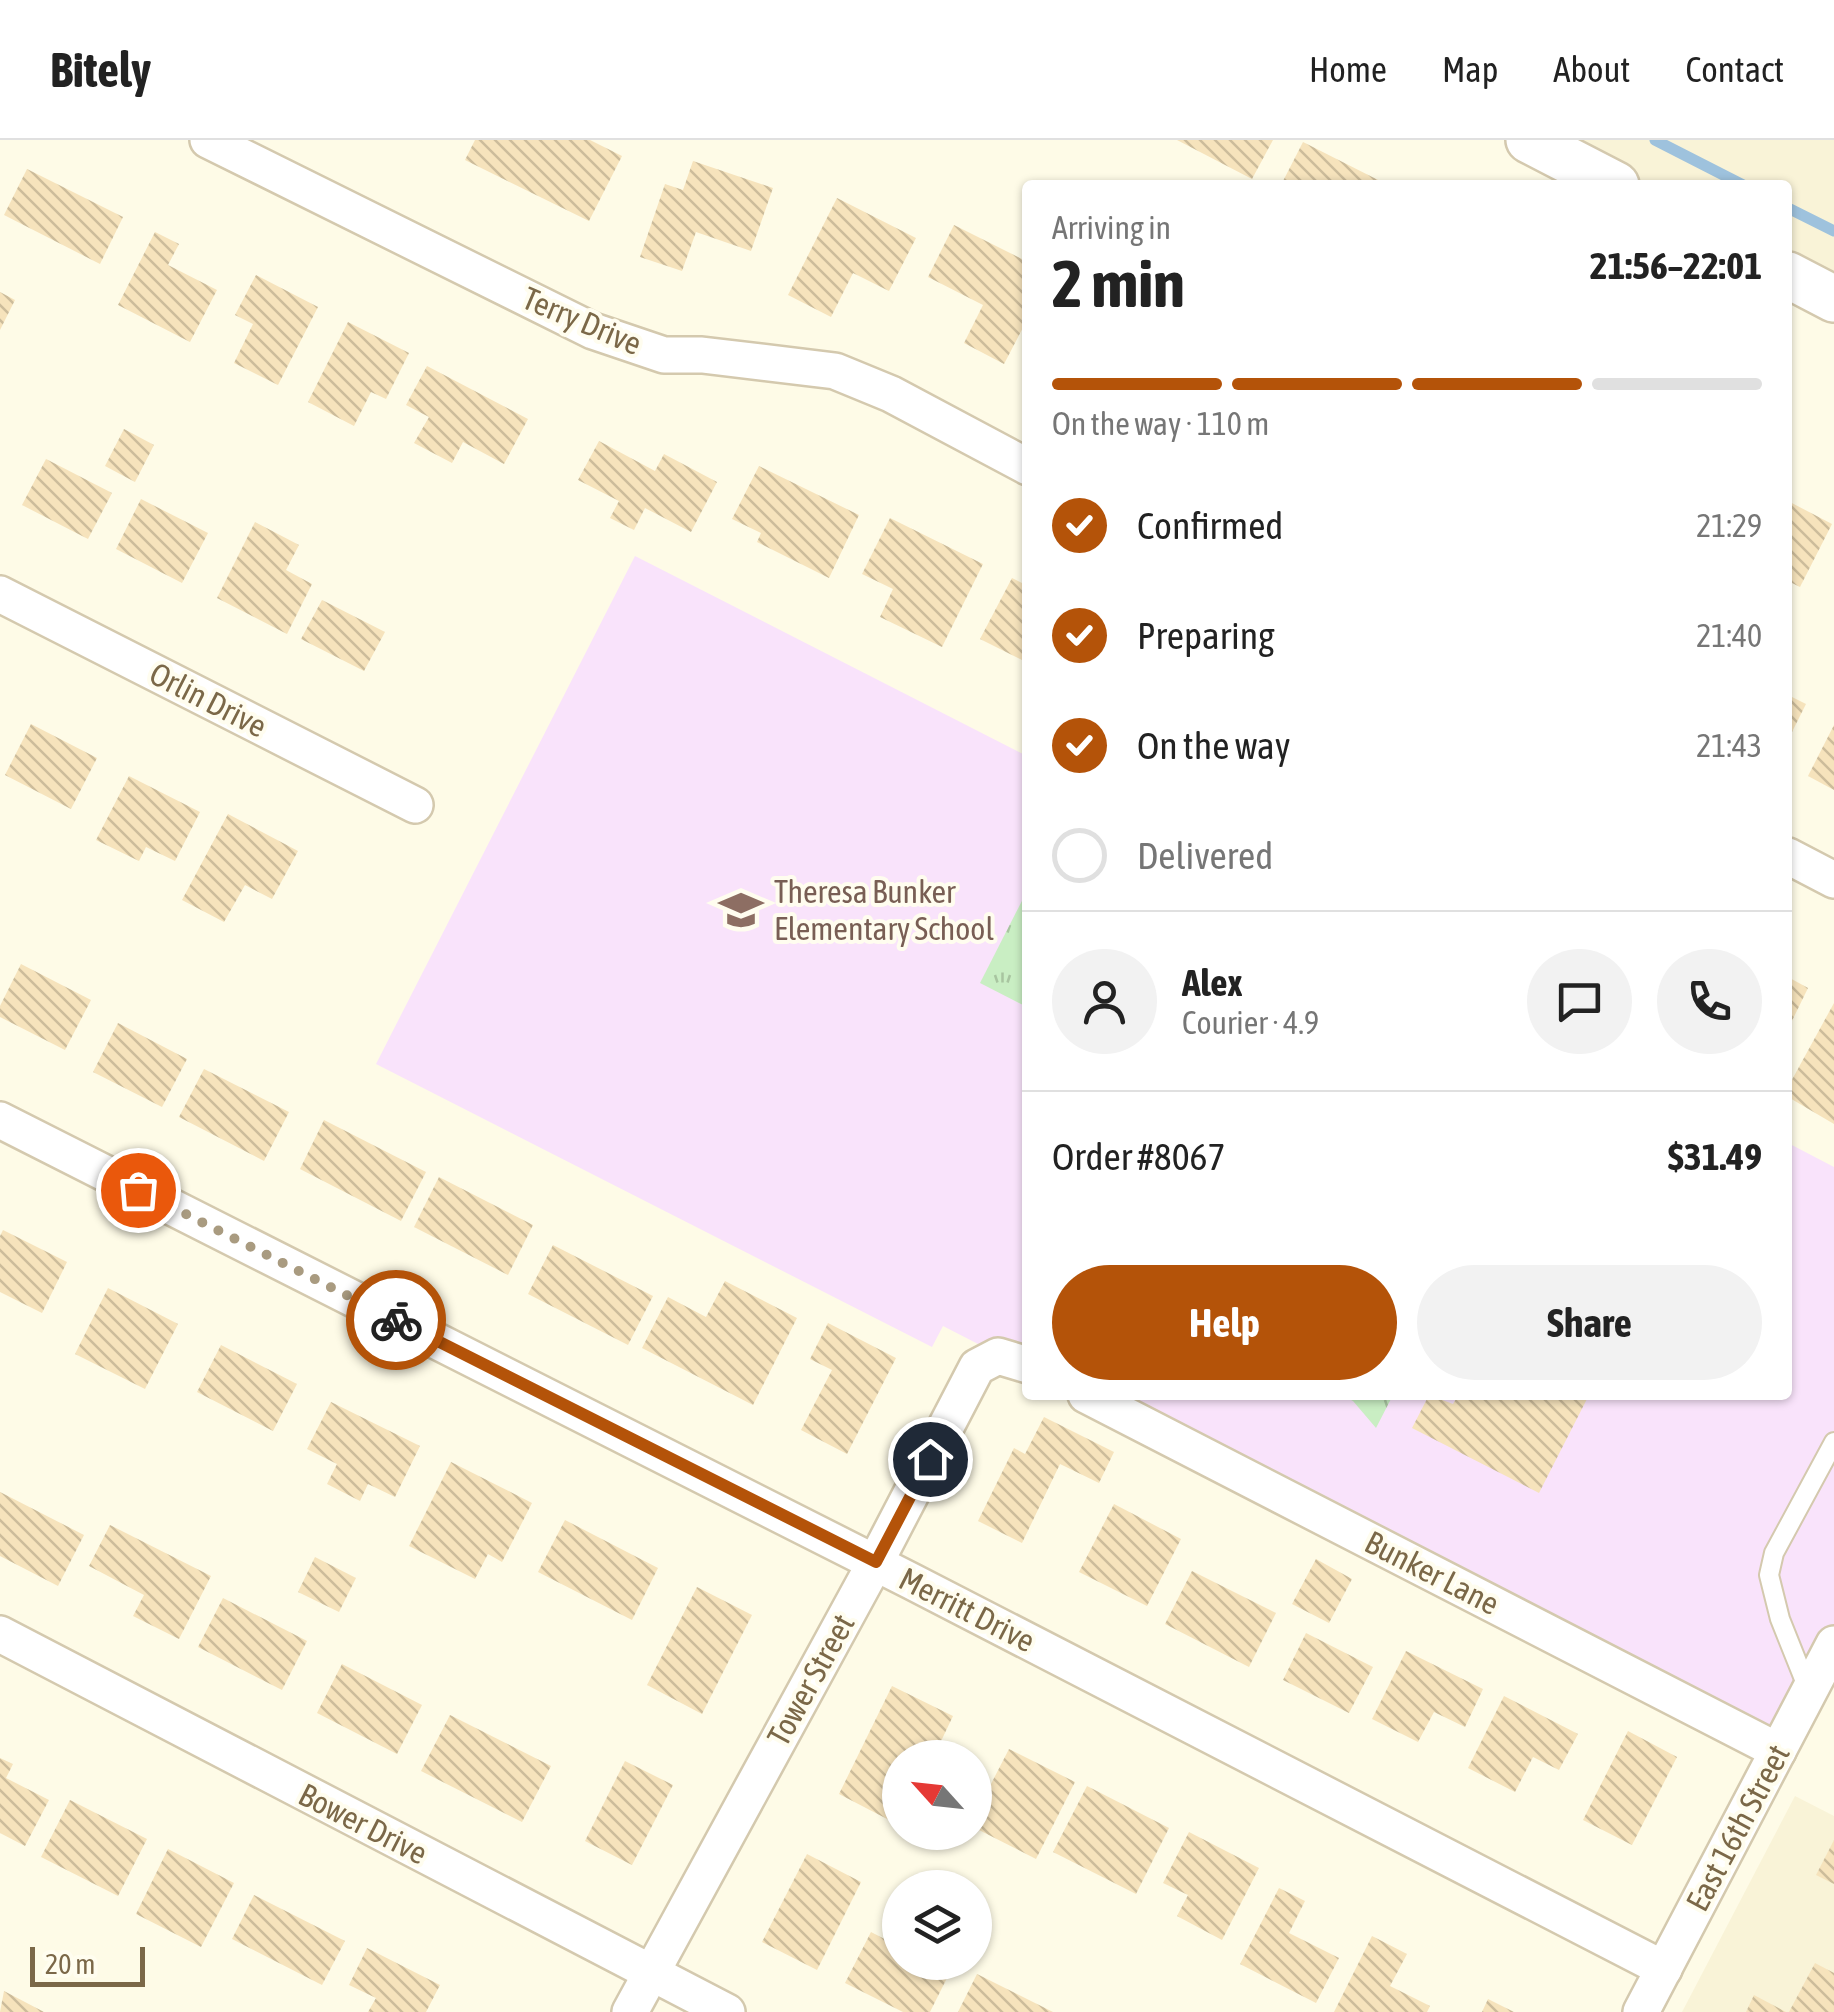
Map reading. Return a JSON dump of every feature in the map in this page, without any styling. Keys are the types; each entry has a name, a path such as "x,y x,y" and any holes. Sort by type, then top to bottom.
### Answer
{"street":[{"name":"Terry Drive","path":"208,140 593,332 664,354 836,371 891,394 1022,464"},
{"path":"1529,140 1606,180"},
{"path":"1792,277 1834,299"},
{"name":"Orlin Drive","path":"0,594 415,805"},
{"path":"1792,858 1834,880"},
{"name":"Merritt Drive","path":"0,1120 876,1562 1664,1969"},
{"name":"Tower Street","path":"630,2012 876,1562 977,1367 1013,1360"},
{"name":"Bunker Lane","path":"1096,1400 1778,1750"},
{"name":"Bower Drive","path":"0,1634 727,2012"},
{"name":"East 16th Street","path":"1642,2012 1834,1644"}],"lane":[{"path":"1809,1692 1780,1619 1770,1575 1774,1553 1834,1442"}],"shaded area":[{"path":"1529,140 1834,140 1834,299 1792,277 1792,180 1606,180"},
{"name":"Theresa Bunker Elementary School","path":"635,556 1022,753 1022,1366 943,1326 932,1347 376,1064"},
{"path":"1792,1145 1834,1167 1834,1644 1778,1751 1089,1400 1792,1400"},
{"path":"1795,1796 1834,1816 1834,2012 1682,2012"}],"green space":[{"path":"1022,901 1022,1004 980,983"},
{"path":"1351,1400 1390,1400 1376,1428"}],"building":[{"path":"475,140 590,140 622,156 589,221 465,160"},
{"path":"1177,140 1273,140 1252,179"},
{"path":"1303,142 1378,180 1284,180"},
{"path":"693,161 773,188 751,251 696,232 682,271 640,257 665,184 683,190"},
{"path":"27,169 123,217 100,264 4,215"},
{"path":"837,198 916,238 889,291 853,273 831,317 788,295"},
{"path":"954,225 1022,259 1022,330 1004,364 964,343 983,305 928,277"},
{"path":"155,232 179,244 168,265 217,290 190,342 118,305"},
{"path":"256,275 318,307 278,385 234,363 253,324 235,315"},
{"path":"0,292 15,300 0,330"},
{"path":"348,322 409,353 386,399 371,392 354,426 308,402"},
{"path":"427,366 528,419 504,464 463,442 452,463 414,443 429,417 406,405"},
{"path":"124,429 154,445 135,482 105,466"},
{"path":"599,441 655,471 664,454 717,482 691,532 645,508 634,530 610,518 619,501 578,480"},
{"path":"46,459 112,493 88,539 22,505"},
{"path":"759,466 859,515 829,578 757,542 761,533 732,519"},
{"path":"141,499 208,533 182,583 116,549"},
{"path":"1792,503 1832,524 1800,587 1792,583"},
{"path":"890,518 983,564 942,647 880,617 893,589 862,574"},
{"path":"255,522 299,545 286,570 312,584 287,634 217,598"},
{"path":"1012,578 1022,583 1022,660 980,639"},
{"path":"322,600 385,632 364,671 301,639"},
{"path":"1792,697 1806,704 1792,732"},
{"path":"31,724 97,758 71,809 5,775"},
{"path":"1834,725 1834,790 1808,776"},
{"path":"129,776 200,812 175,861 146,847 139,861 96,840"},
{"path":"228,814 298,851 272,899 245,885 224,922 182,900"},
{"path":"21,964 91,1000 65,1050 0,1017 0,1006"},
{"path":"1792,979 1808,988 1792,1021"},
{"path":"1834,1003 1834,1124 1792,1099 1792,1080"},
{"path":"118,1023 187,1059 162,1107 93,1072"},
{"path":"204,1069 289,1112 264,1161 179,1117"},
{"path":"324,1120 426,1172 401,1221 300,1169"},
{"path":"439,1177 533,1225 508,1275 414,1227"},
{"path":"3,1230 67,1262 42,1313 0,1292"},
{"path":"553,1245 653,1296 628,1345 528,1294"},
{"path":"725,1281 797,1318 753,1405 642,1348 668,1297 706,1317"},
{"path":"108,1288 178,1324 145,1389 75,1354"},
{"path":"828,1323 896,1358 847,1454 801,1430 832,1370 810,1359"},
{"path":"221,1345 297,1384 273,1431 197,1392"},
{"path":"1426,1400 1453,1404 1455,1400 1586,1400 1539,1493 1412,1428"},
{"path":"331,1402 420,1446 395,1497 368,1484 360,1501 327,1484 337,1464 307,1449"},
{"path":"1044,1417 1114,1452 1099,1483 1060,1464 1022,1543 978,1521 1014,1448 1025,1454"},
{"path":"451,1462 532,1503 502,1562 488,1554 475,1579 409,1546"},
{"path":"0,1492 84,1535 58,1586 0,1556"},
{"path":"1114,1504 1181,1539 1147,1606 1079,1572"},
{"path":"565,1520 658,1568 632,1620 538,1572"},
{"path":"110,1525 211,1576 179,1639 133,1616 144,1595 89,1566"},
{"path":"315,1557 356,1578 339,1612 298,1592"},
{"path":"1316,1559 1352,1579 1329,1623 1292,1604"},
{"path":"1192,1571 1276,1613 1249,1667 1165,1624"},
{"path":"697,1587 752,1615 702,1714 647,1685"},
{"path":"223,1598 307,1641 282,1690 198,1647"},
{"path":"1306,1633 1373,1667 1349,1713 1283,1680"},
{"path":"1406,1651 1483,1689 1465,1727 1434,1712 1418,1742 1372,1719"},
{"path":"342,1664 422,1705 397,1754 317,1713"},
{"path":"892,1686 953,1716 942,1740 882,1740 882,1816 839,1794"},
{"path":"1504,1696 1578,1734 1559,1770 1533,1757 1515,1792 1468,1768"},
{"path":"450,1715 551,1766 522,1822 421,1771"},
{"path":"1628,1731 1677,1757 1632,1845 1583,1820"},
{"path":"1009,1749 1075,1782 1036,1859 992,1837 992,1782"},
{"path":"0,1758 13,1764 6,1778 49,1800 25,1846 0,1833"},
{"path":"625,1761 673,1785 632,1865 585,1841"},
{"path":"1087,1786 1169,1828 1136,1894 1053,1852"},
{"path":"70,1800 147,1839 118,1896 41,1857"},
{"path":"1189,1832 1259,1868 1222,1940 1177,1916 1188,1895 1163,1883"},
{"path":"1834,1840 1834,1884 1816,1875"},
{"path":"168,1849 234,1883 201,1947 136,1914"},
{"path":"807,1854 861,1882 817,1970 762,1942"},
{"path":"1279,1888 1305,1901 1289,1933 1339,1958 1316,2003 1240,1964"},
{"path":"254,1895 345,1941 322,1985 232,1939"},
{"path":"871,1932 882,1938 882,1980 946,1980 930,2012 903,2012 845,1983"},
{"path":"1372,1936 1407,1954 1390,1986 1430,2006 1427,2012 1334,2012"},
{"path":"367,1948 440,1985 426,2012 368,2012 376,1998 349,1985"},
{"path":"1815,1963 1834,1973 1834,2012 1789,2012"},
{"path":"974,1980 989,1980 1053,2012 958,2012"},
{"path":"4,1991 44,2012 0,2012"},
{"path":"1754,1995 1786,2012 1746,2012"},
{"path":"1488,1999 1514,2012 1482,2012"}],"waterway":[{"path":"1655,140 1733,180"},
{"path":"1792,210 1834,231"}],"way so far":[{"path":"138,1190 396,1320"}],"place":[{"name":"Theresa Bunker Elementary School","path":"741,910"}],"route":[{"path":"396,1320 876,1562 930,1459"}]}
